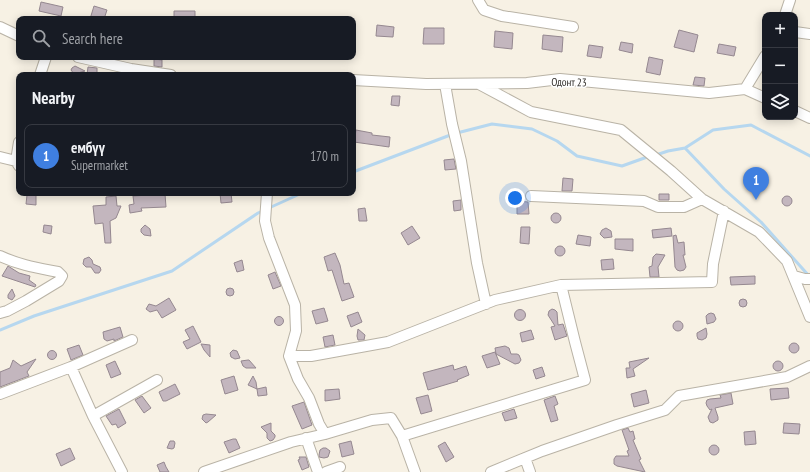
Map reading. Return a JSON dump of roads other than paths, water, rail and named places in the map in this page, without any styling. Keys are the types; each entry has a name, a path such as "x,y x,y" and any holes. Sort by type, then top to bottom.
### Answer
{"street":[{"path":"478,0 484,10 502,16 574,27"},
{"path":"786,12 790,0"},
{"path":"0,27 16,35"},
{"path":"798,32 810,34"},
{"path":"41,72 45,60"},
{"path":"91,60 151,72"},
{"path":"762,61 746,89 762,97"},
{"name":"Одонт 23","path":"356,80 426,84 478,84 527,83 560,79 709,92 746,89"},
{"path":"445,84 453,127 462,161 477,263 486,304"},
{"path":"478,84 531,112 621,130 702,198 759,232 787,261 810,317"},
{"path":"798,112 810,118"},
{"path":"0,157 16,162"},
{"path":"267,196 265,221 269,238 295,305 296,331 289,356 298,379 309,398 319,424 325,434"},
{"path":"532,196 644,201 658,207 684,207 702,198"},
{"path":"289,356 311,356 388,342 496,300 561,285 712,282 713,264 724,211"},
{"path":"0,256 24,266 58,272 62,276 59,281 33,297 7,311 0,313"},
{"path":"794,276 810,279"},
{"path":"402,436 585,380 574,342 561,285"},
{"path":"0,394 71,367 132,340"},
{"path":"491,472 525,458 617,425 664,410 679,396 787,377 810,366"},
{"path":"71,367 93,416 122,472"},
{"path":"93,416 157,380"},
{"path":"204,472 291,442 372,420 391,418 402,436 415,472"},
{"path":"306,438 318,472"},
{"path":"525,458 530,472"},
{"path":"326,472 340,467"}],"waterway":[{"path":"356,171 453,134 492,124 532,129 557,141 577,156 622,166 650,156"},
{"path":"656,155 685,148 713,130 751,125 810,156"},
{"path":"685,148 724,189 761,222 809,276"},
{"path":"0,330 34,316 172,271 258,213 295,196"}],"place":[{"name":"ембүү","path":"756,200"}]}
